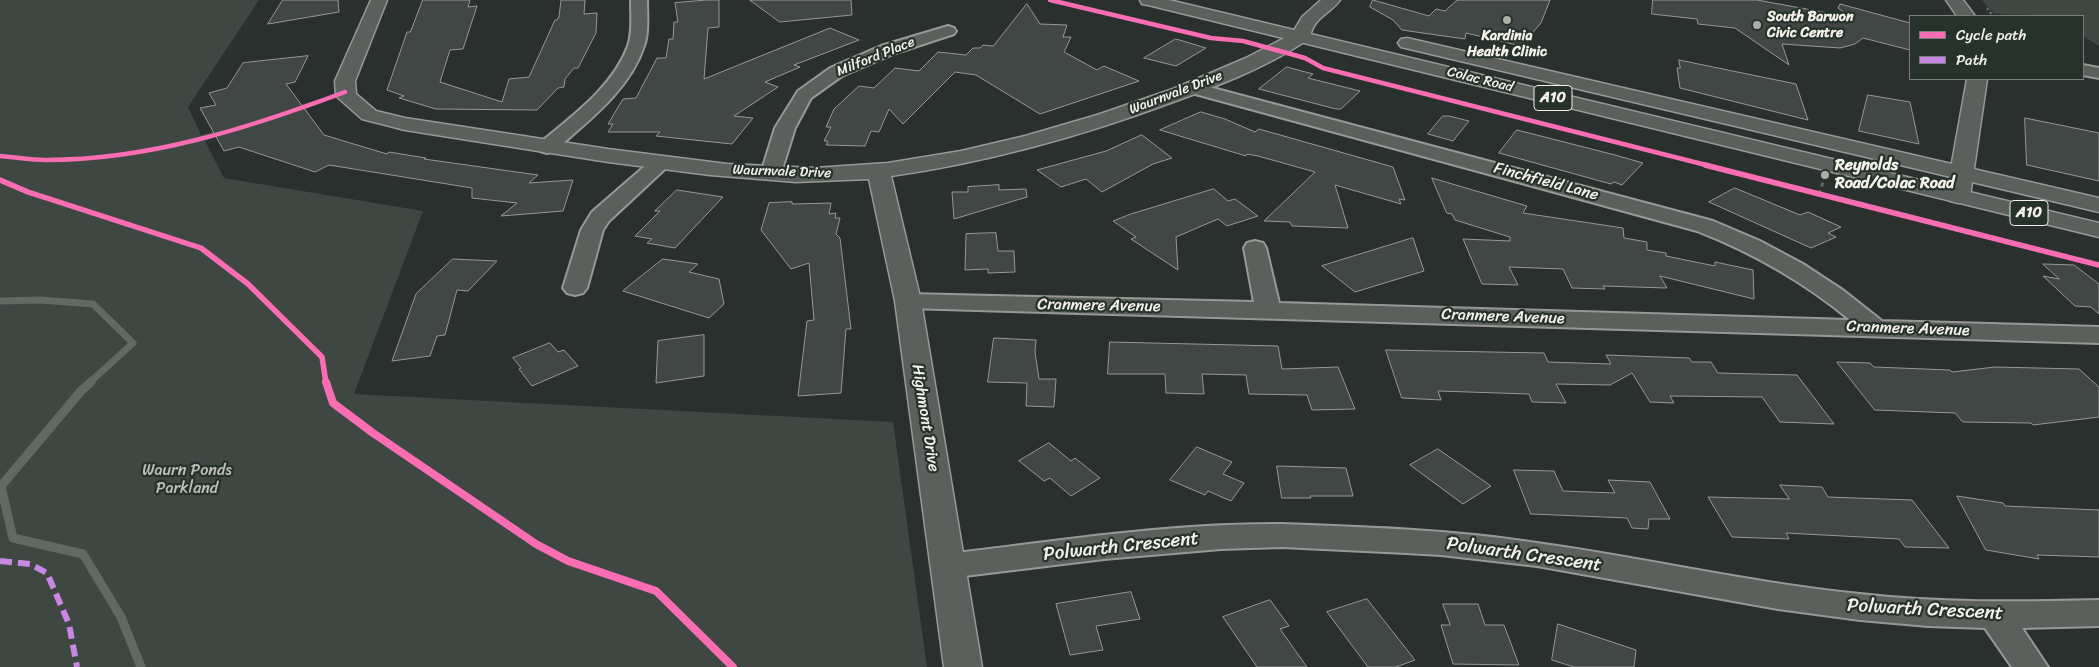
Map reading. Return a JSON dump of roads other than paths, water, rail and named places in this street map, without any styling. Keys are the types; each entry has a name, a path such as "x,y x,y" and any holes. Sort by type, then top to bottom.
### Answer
{"main road":[{"name":"Waurnvale Drive","path":"379,0 345,81 346,96 369,115 405,124 660,163 814,175 879,172 970,156 1045,136 1157,102 1194,88 1269,54 1300,25 1332,0"},
{"name":"Colac Road","path":"1148,0 1300,25 1960,184"},
{"path":"1223,0 1266,10"},
{"path":"1954,0 1965,15"},
{"name":"Colac Road","path":"1300,25 1327,25"},
{"name":"Colac Road","path":"1386,38 1960,184"},
{"path":"1960,184 1976,80"},
{"name":"Highmont Drive","path":"879,172 908,301 963,667"},
{"name":"A10","path":"1960,184 2099,204"},
{"name":"A10","path":"1960,184 2099,230"}],"street":[{"path":"547,147 589,108 625,68 636,46 639,31 639,0"},
{"name":"Milford Place","path":"771,173 785,128 804,95 845,68 886,50 948,31"},
{"path":"2084,70 2099,73"},
{"name":"Finchfield Lane","path":"1194,88 1705,226 1733,236 1796,269 1834,294 1875,328"},
{"path":"575,288 592,230 600,217 660,163"},
{"path":"1256,248 1268,310"},
{"name":"Cranmere Avenue","path":"908,301 1268,310 2099,336"},
{"name":"Polwarth Crescent","path":"948,566 1172,541 1260,536 1422,542 1537,554 1734,590 1829,604 1929,613 2099,613"},
{"path":"1994,614 2031,667"}],"waterway":[{"path":"0,301 40,300 93,304 133,343 89,383"},
{"path":"91,382 81,391 1,486 13,538 83,554 121,617 141,667"}],"place":[{"name":"Kardinia Health Clinic","path":"1507,20"},
{"name":"South Barwon Civic Centre","path":"1757,25"},
{"name":"Reynolds Road/Colac Road","path":"1825,175"}],"park label":[{"name":"Waurn Ponds Parkland","path":"187,480"}]}
